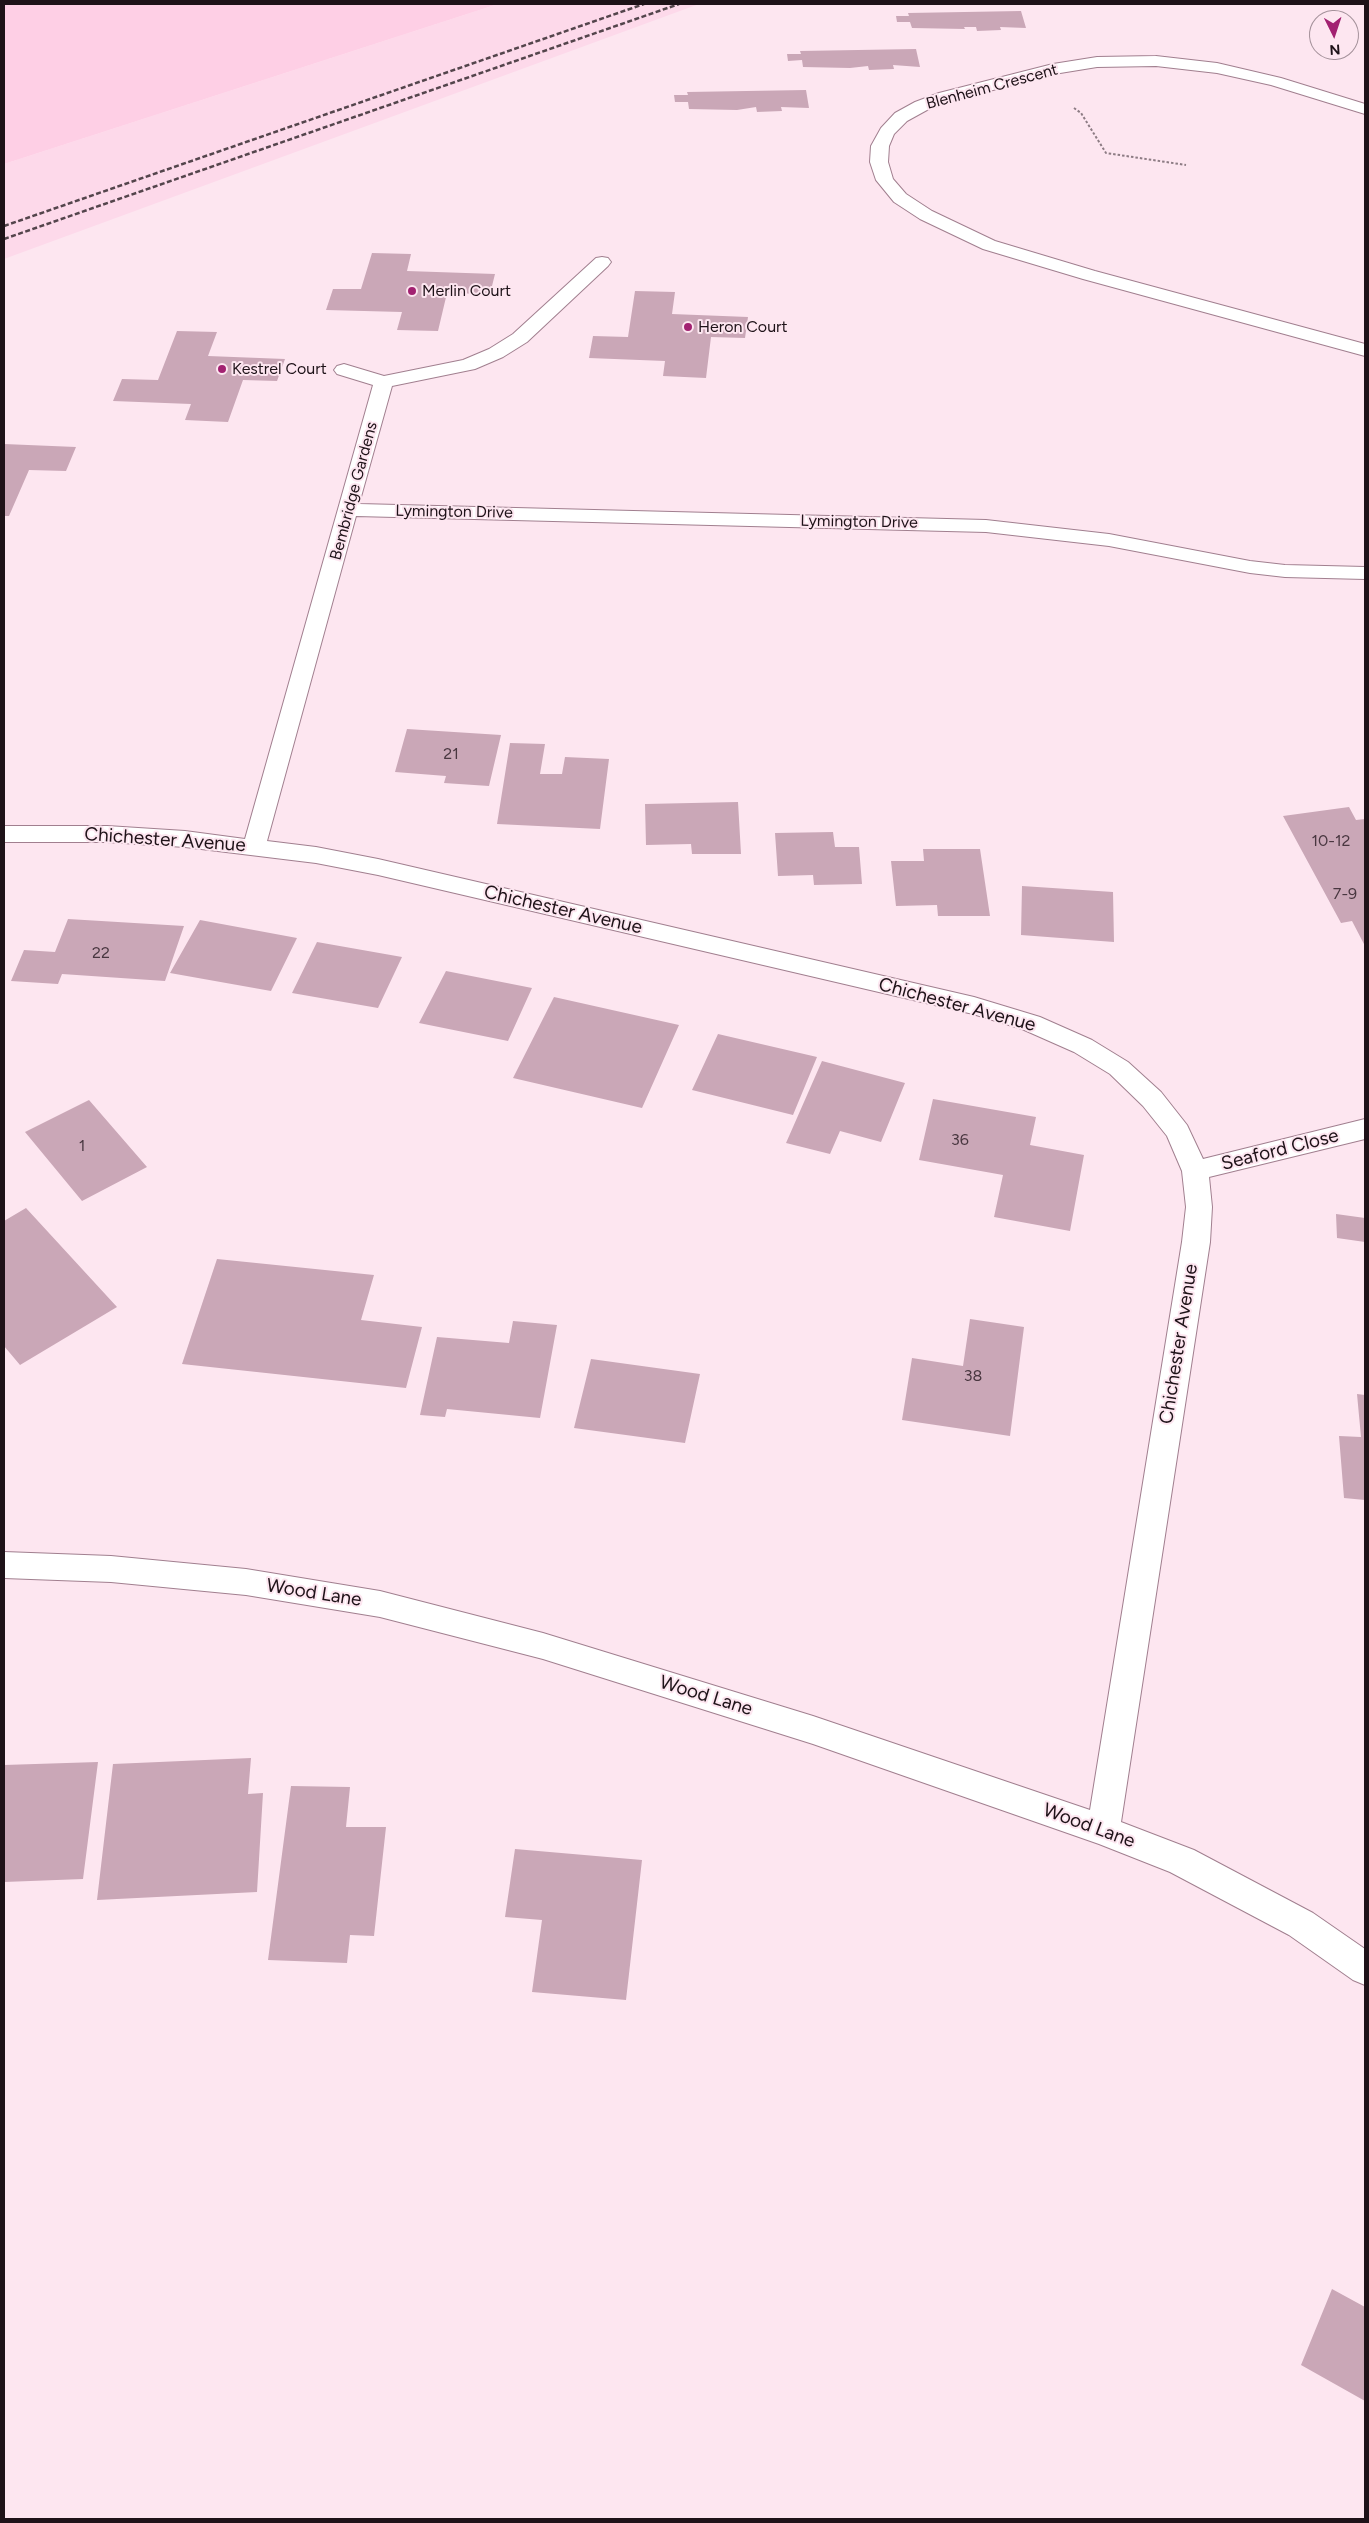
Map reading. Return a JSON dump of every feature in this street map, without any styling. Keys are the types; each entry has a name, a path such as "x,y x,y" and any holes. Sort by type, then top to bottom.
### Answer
{"street":[{"name":"Blenheim Crescent","path":"1365,109 1275,81 1185,63 1156,61 1098,62 1029,76 945,97 901,118 887,132 880,146 879,162 885,180 900,198 926,215 1006,250 1089,276 1150,290 1365,350"},
{"path":"344,370 383,382 468,365 496,353 520,338 602,262"},
{"name":"Bembridge Gardens","path":"254,847 383,382"},
{"name":"Lymington Drive","path":"349,510 986,526 1109,540 1276,570 1365,573"},
{"name":"Chichester Avenue","path":"4,834 107,834 185,839 316,855 378,867 974,1006 1031,1023 1083,1046 1119,1068 1152,1099 1178,1132 1195,1171 1199,1207 1196,1242 1103,1830"},
{"name":"Seaford Close","path":"1195,1171 1365,1129"},
{"name":"Wood Lane","path":"4,1565 111,1569 246,1582 380,1604 543,1646 785,1721 1103,1830 1182,1861 1302,1924 1365,1969"}],"path":[{"path":"1029,76 1081,113 1106,153 1186,165"}],"shaded area":[{"path":"4,4 498,4 4,164"},
{"path":"498,4 699,4 4,259 4,164"}],"building":[{"path":"1021,11 1026,28 1000,27 1001,30 977,31 976,27 964,27 965,29 912,28 910,22 897,22 896,16 909,16 908,13"},
{"path":"916,49 920,67 893,65 894,69 869,70 868,66 850,68 803,67 802,60 788,61 787,54 801,54 800,51"},
{"path":"806,90 809,108 781,107 782,111 757,112 756,107 737,110 689,109 688,102 675,102 674,95 688,95 687,92"},
{"name":"Merlin Court","path":"372,253 411,254 407,271 495,274 490,294 447,293 438,331 397,330 402,312 326,310 333,289 361,289"},
{"name":"Heron Court","path":"635,291 675,292 672,314 748,317 745,338 711,337 706,378 663,376 665,361 589,358 593,336 628,337"},
{"name":"Kestrel Court","path":"177,331 217,332 208,356 285,359 277,381 243,380 228,422 185,420 191,404 113,401 122,379 158,380"},
{"path":"4,444 76,447 66,471 29,470 9,516 4,516"},
{"path":"407,729 501,735 489,786 444,783 446,776 395,772"},
{"path":"510,743 545,744 540,774 562,774 565,757 609,759 600,829 497,824"},
{"path":"738,802 741,854 692,854 691,844 646,845 645,804"},
{"path":"1349,807 1356,820 1365,819 1365,946 1352,921 1341,923 1283,816"},
{"path":"833,832 835,847 859,847 862,884 814,885 813,875 778,876 775,833"},
{"path":"923,849 980,849 990,916 938,916 937,905 896,906 891,861 924,861"},
{"path":"1022,886 1113,892 1114,942 1021,935"},
{"path":"68,919 184,926 165,981 62,974 58,984 11,981 24,950 55,952"},
{"path":"200,920 297,938 271,991 170,973"},
{"path":"317,942 402,957 378,1008 292,993"},
{"path":"446,971 532,988 508,1041 419,1023"},
{"path":"554,997 679,1025 642,1108 513,1078"},
{"path":"718,1034 817,1057 793,1115 692,1090"},
{"path":"822,1061 905,1083 881,1142 840,1131 830,1154 786,1143"},
{"path":"933,1099 1036,1117 1030,1145 1084,1155 1070,1231 994,1217 1003,1175 919,1160"},
{"path":"89,1100 147,1167 82,1201 25,1132"},
{"path":"26,1208 117,1307 20,1365 4,1346 4,1221"},
{"path":"1336,1214 1365,1218 1365,1242 1337,1238"},
{"path":"217,1259 374,1275 361,1320 422,1327 406,1388 182,1364"},
{"path":"970,1319 1024,1327 1010,1436 902,1420 912,1358 963,1366"},
{"path":"513,1321 557,1325 540,1418 447,1409 445,1417 420,1415 437,1337 509,1343"},
{"path":"591,1359 700,1374 685,1443 574,1428"},
{"path":"1357,1394 1365,1395 1365,1500 1344,1498 1339,1436 1361,1437"},
{"path":"251,1758 248,1794 263,1793 257,1892 97,1900 113,1764"},
{"path":"98,1762 83,1879 4,1882 4,1765"},
{"path":"291,1786 350,1787 346,1827 386,1827 374,1936 350,1935 347,1963 268,1960"},
{"path":"515,1849 642,1860 626,2000 532,1992 542,1920 505,1917"},
{"path":"1332,2289 1365,2307 1365,2401 1301,2365"}],"railway":[{"path":"4,226 644,4"},
{"path":"4,239 679,4"}],"place":[{"name":"Merlin Court","path":"412,291"},
{"name":"Heron Court","path":"688,327"},
{"name":"Kestrel Court","path":"222,369"}]}
